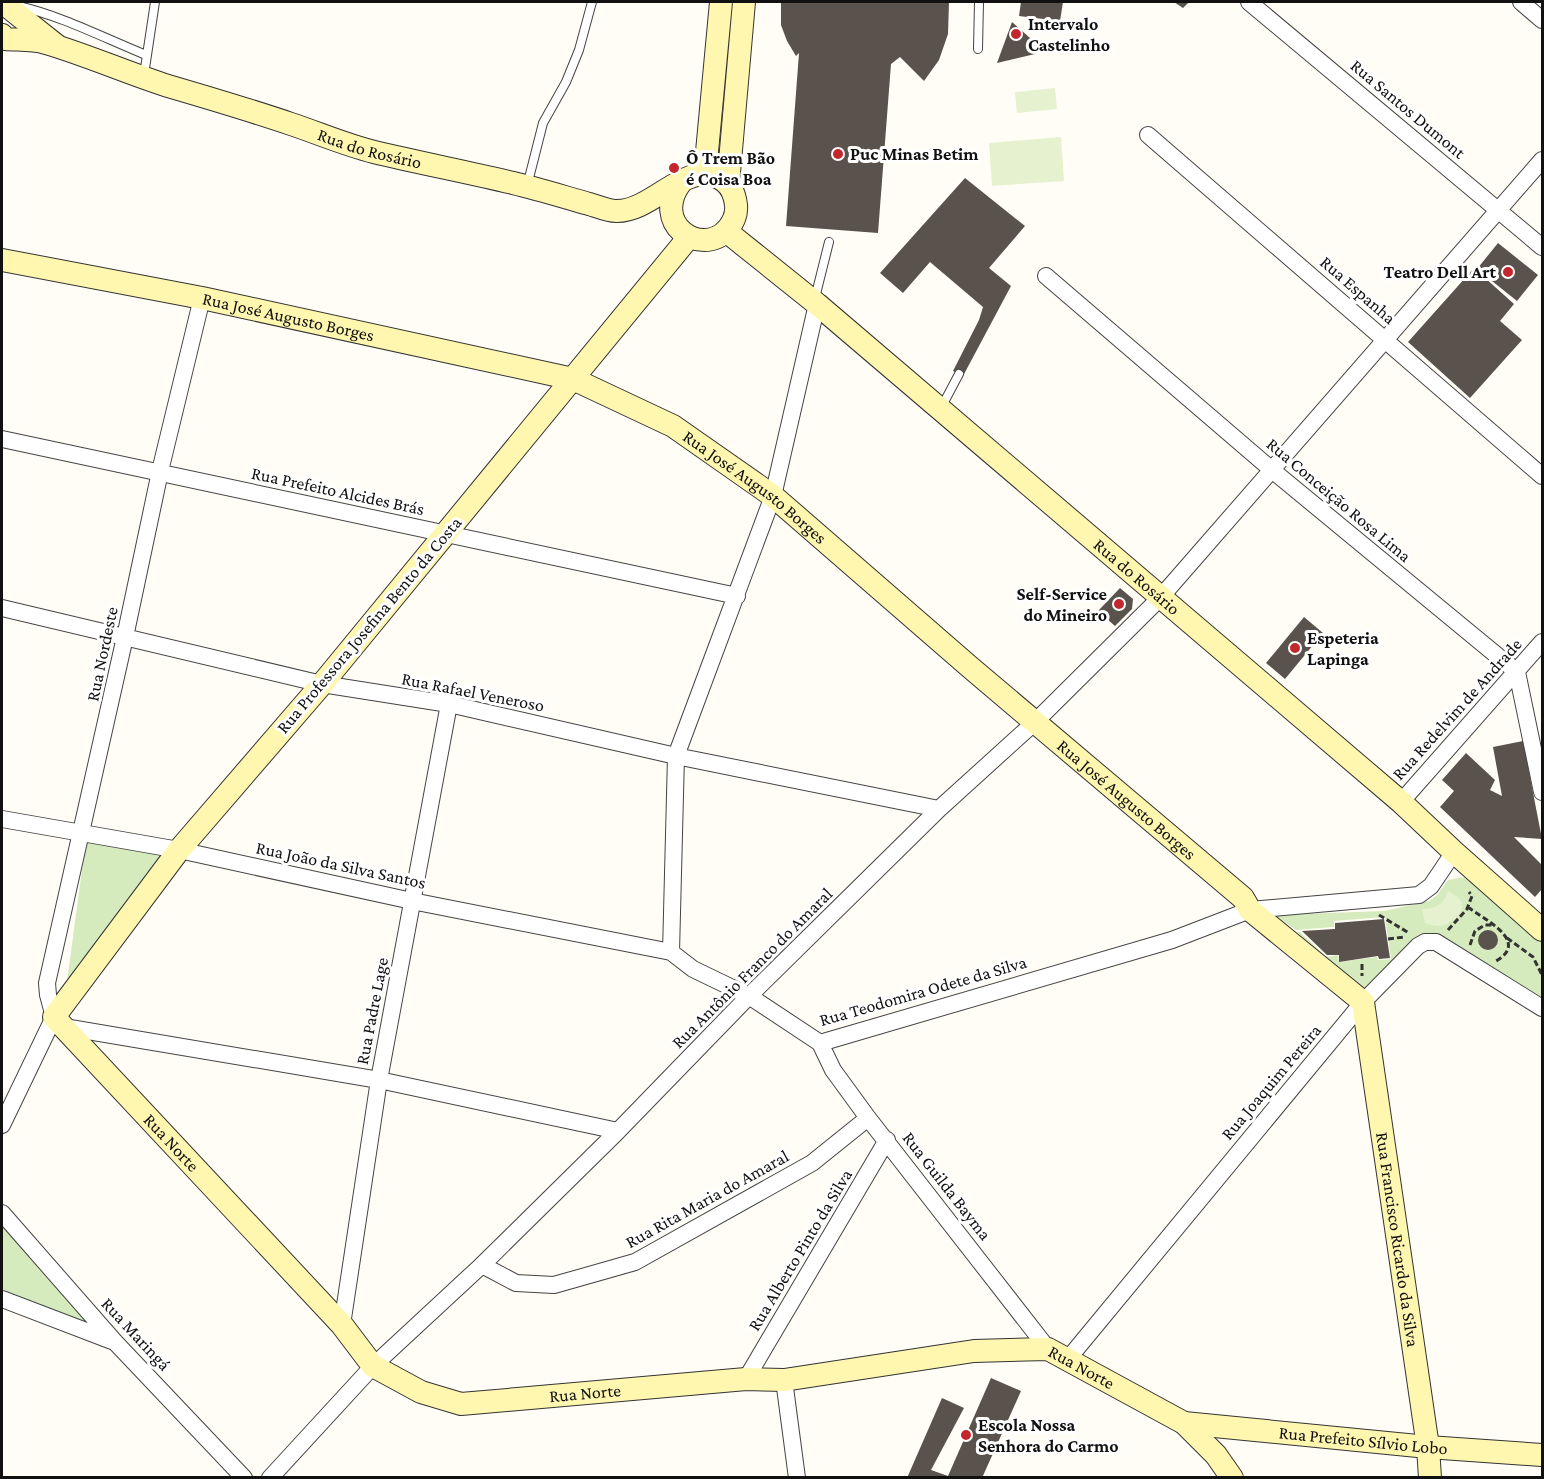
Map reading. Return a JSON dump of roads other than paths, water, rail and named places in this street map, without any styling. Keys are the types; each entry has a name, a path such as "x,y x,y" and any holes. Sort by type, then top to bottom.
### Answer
{"street":[{"path":"705,173 720,2"},
{"path":"728,184 744,2"},
{"name":"Rua Santos Dumont","path":"1249,2 1542,248"},
{"path":"1521,2 1542,20"},
{"name":"Rua do Rosário","path":"4,3 60,48"},
{"name":"Rua do Rosário","path":"3,42 44,42 144,78 372,151 526,186 616,211 645,204 681,182"},
{"name":"Rua Espanha","path":"1148,135 1542,476"},
{"name":"Rua Antônio Franco do Amaral","path":"270,1478 373,1366 482,1265 939,809 1035,722 1160,598 1542,160"},
{"path":"705,173 717,176 728,184 735,195 736,208 734,221 726,231 714,238 702,240 689,237 678,229 672,218 670,205 673,192 681,182 692,175 705,173"},
{"name":"Rua do Rosário","path":"726,231 815,302 1401,802 1449,862 1542,930"},
{"name":"Rua Professora Josefina Bento da Costa","path":"59,1022 179,850 322,684 689,237"},
{"name":"Rua José Augusto Borges","path":"2,260 202,298 573,379 673,426 773,496 1243,898 1250,910 1363,1002"},
{"name":"Rua Conceição Rosa Lima","path":"1046,276 1272,470 1517,672"},
{"name":"Rua Nordeste","path":"59,1022 48,995 47,983 82,834 159,473 202,298"},
{"path":"671,952 676,756 773,496 815,302"},
{"name":"Rua Prefeito Alcides Brás","path":"2,439 737,596"},
{"name":"Rua Rafael Veneroso","path":"2,608 322,684 449,704 676,756 939,809"},
{"name":"Rua Redelvim de Andrade","path":"1401,802 1542,642"},
{"path":"1517,672 1542,792"},
{"name":"Rua Padre Lage","path":"342,1325 379,1080 449,704"},
{"name":"Rua João da Silva Santos","path":"2,819 179,850 412,901 671,952"},
{"name":"Rua Teodomira Odete da Silva","path":"671,952 693,969 750,996 820,1043 1172,940 1250,910 1419,895 1431,886 1449,862"},
{"name":"Rua Joaquim Pereira","path":"1058,1354 1363,1002 1418,946 1425,942 1436,942 1542,1008"},
{"name":"Rua Francisco Ricardo da Silva","path":"1363,1002 1428,1447 1430,1478"},
{"path":"2,1125 59,1022 379,1080 618,1131"},
{"name":"Rua Norte","path":"59,1022 342,1325 373,1366 422,1392 461,1404 746,1379 784,1380 974,1351 1058,1354 1184,1423 1216,1455 1232,1478"},
{"name":"Rua Guilda Bayma","path":"820,1043 833,1070 868,1118 1058,1354"},
{"name":"Rua Rita Maria do Amaral","path":"482,1265 516,1282 554,1285 635,1262 812,1163 868,1118"},
{"name":"Rua Alberto Pinto da Silva","path":"746,1379 887,1140"},
{"name":"Rua Maringá","path":"2,1213 116,1342 244,1478"},
{"path":"2,1299 116,1342"},
{"path":"784,1380 797,1478"},
{"name":"Rua Prefeito Sílvio Lobo","path":"1184,1423 1428,1447 1542,1455"}],"lane":[{"path":"144,78 155,2"},
{"path":"526,186 543,123 566,82 592,2"},
{"path":"978,50 979,2"},
{"path":"4,3 35,10 146,56"},
{"path":"815,302 829,242"},
{"path":"940,409 959,374"}],"place":[{"name":"Intervalo Castelinho","path":"1016,34"},
{"name":"Puc Minas Betim","path":"838,154"},
{"name":"Ô Trem Bão é Coisa Boa","path":"674,168"},
{"name":"Teatro Dell Art","path":"1508,272"},
{"name":"Self-Service do Mineiro","path":"1119,604"},
{"name":"Espeteria Lapinga","path":"1295,648"},
{"name":"Escola Nossa Senhora do Carmo","path":"966,1435"}]}
